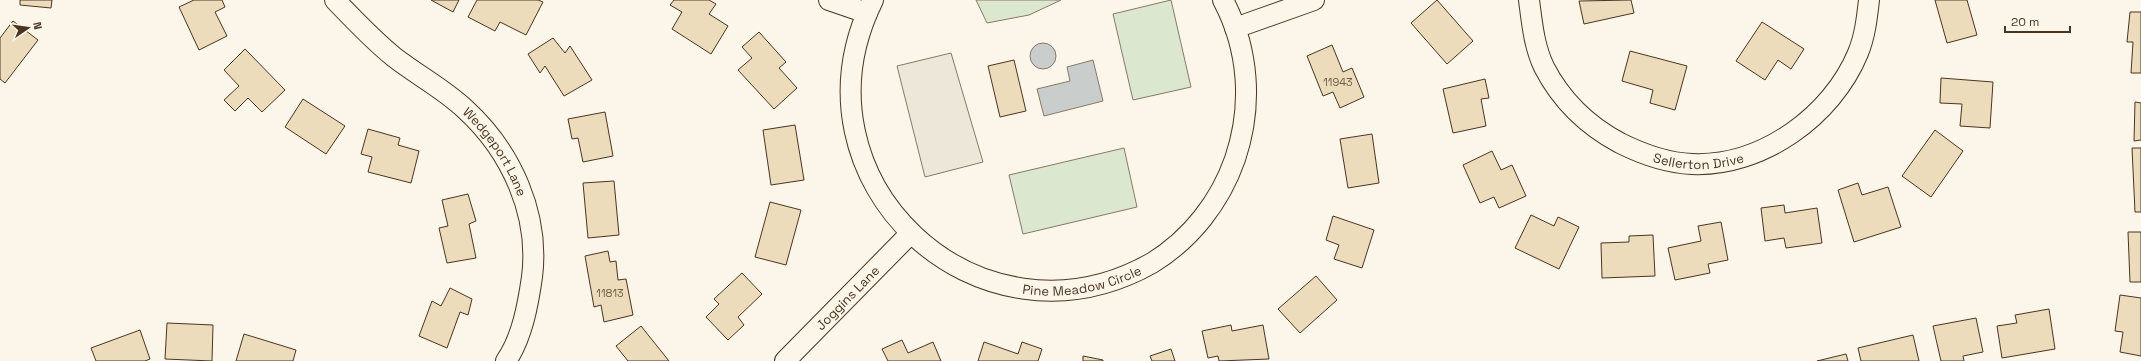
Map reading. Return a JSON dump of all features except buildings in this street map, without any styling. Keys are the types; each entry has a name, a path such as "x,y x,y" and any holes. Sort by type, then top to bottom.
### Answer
{"street":[{"name":"Wedgeport Lane","path":"335,0 388,52 466,109 497,145 511,168 527,208 533,250 530,291 511,360"},
{"path":"829,0 870,6"},
{"name":"Pine Meadow Circle","path":"870,6 856,45 850,88 854,131 859,152 876,191 887,209 909,235 935,257 965,274 997,286 1030,292 1064,292 1098,286 1130,275 1160,258 1186,236 1209,211 1226,182 1238,150 1245,116 1246,82 1241,46 1223,0"},
{"path":"1235,28 1314,0"},
{"name":"Sellerton Drive","path":"1529,0 1533,34 1544,67 1564,98 1577,112 1592,126 1633,150 1672,161 1692,164 1723,161 1757,151 1786,137 1814,117 1836,92 1858,53 1865,30 1869,0"},
{"name":"Joggins Lane","path":"786,361 909,235"}],"green space":[{"path":"976,0 1061,0 1029,15 987,23"},
{"path":"1171,0 1191,87 1133,100 1113,14"},
{"path":"1124,148 1137,207 1023,234 1009,175"}],"shaded area":[{"path":"1043,43 1053,46 1056,56 1053,66 1043,69 1033,66 1030,56 1033,46"},
{"path":"951,53 983,162 925,177 897,66"},
{"path":"1093,60 1103,101 1044,116 1037,89 1070,81 1067,67"}]}
